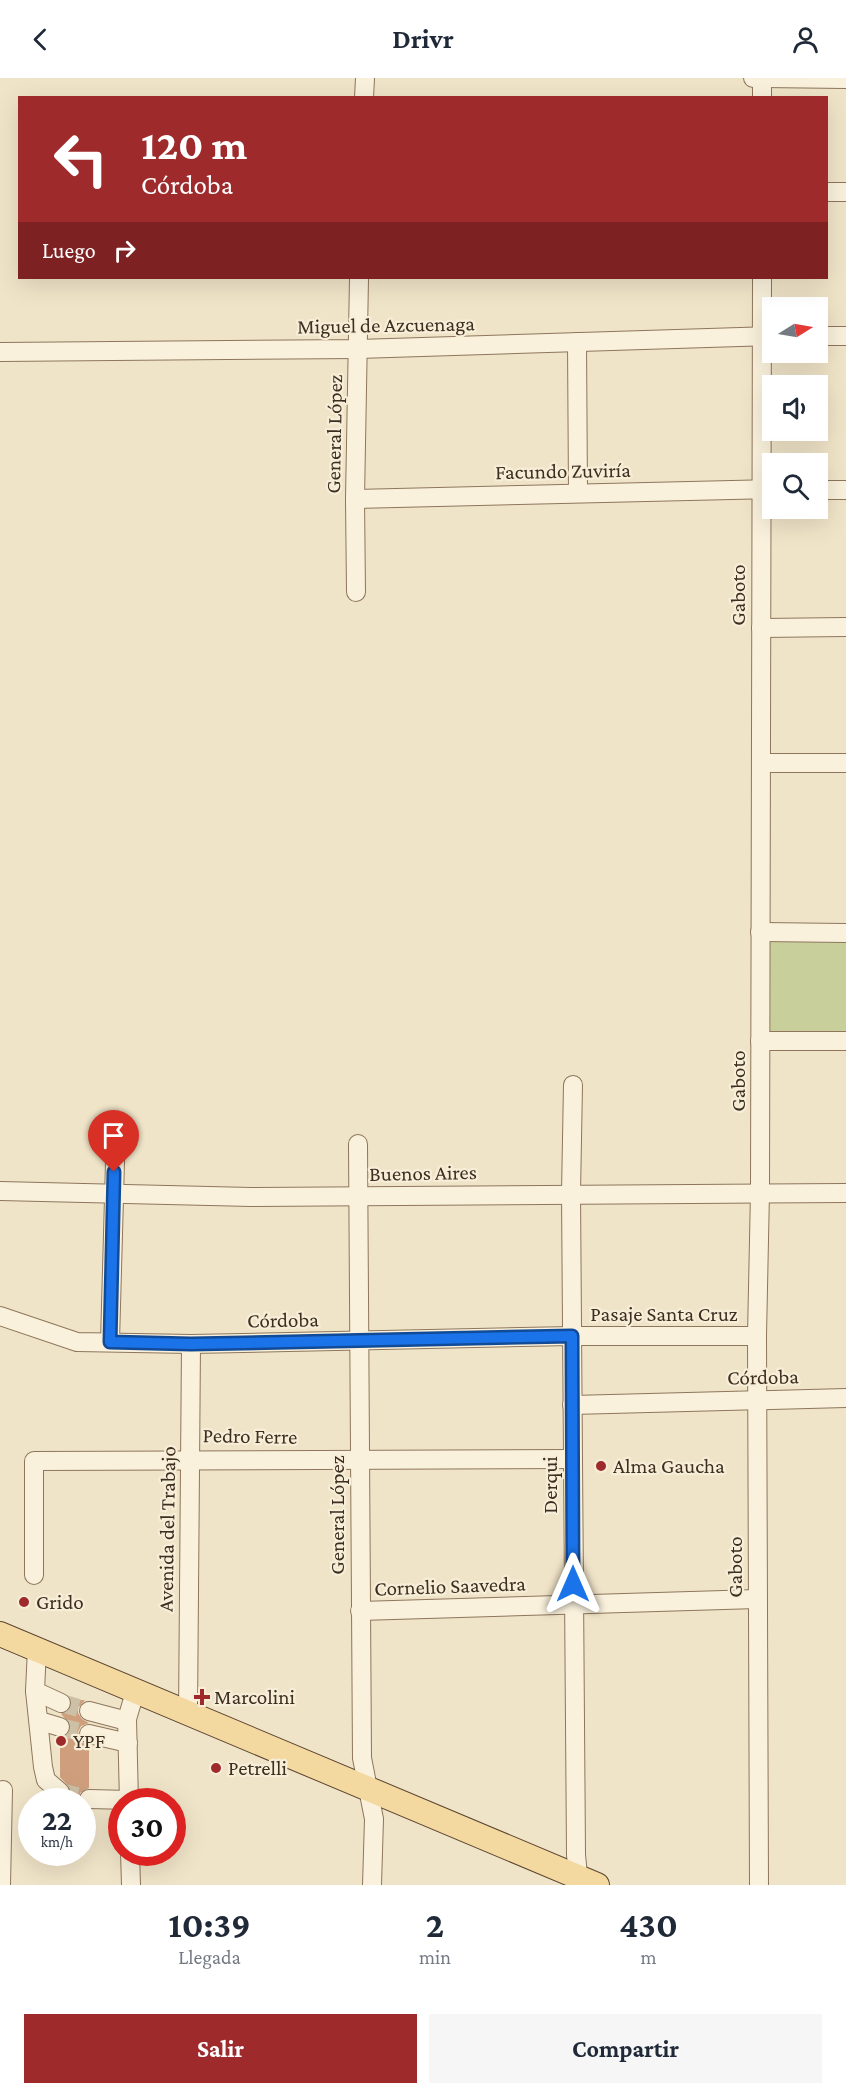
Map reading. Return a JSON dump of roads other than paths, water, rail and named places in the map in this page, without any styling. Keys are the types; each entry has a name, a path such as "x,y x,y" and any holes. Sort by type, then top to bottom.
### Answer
{"main road":[{"path":"0,1634 584,1882"}],"street":[{"path":"364,78 364,96"},
{"path":"753,78 846,79"},
{"path":"762,78 762,96"},
{"path":"828,192 846,192"},
{"name":"General López","path":"356,591 355,499 359,279"},
{"name":"Gaboto","path":"762,279 764,297"},
{"name":"Miguel de Azcuenaga","path":"0,352 358,349 762,336"},
{"path":"828,336 846,336"},
{"path":"578,342 578,494"},
{"name":"Gaboto","path":"767,363 767,453"},
{"name":"Facundo Zuviría","path":"355,499 762,489"},
{"path":"828,490 846,490"},
{"name":"Gaboto","path":"759,1885 757,1336 760,1192 761,628 766,519"},
{"path":"761,628 846,627"},
{"path":"761,764 846,764"},
{"path":"760,932 846,933"},
{"path":"760,1041 846,1041"},
{"name":"Derqui","path":"573,1085 570,1193 573,1605 584,1882"},
{"path":"110,1342 116,1126"},
{"name":"General López","path":"358,1144 362,1758 374,1819 372,1885"},
{"name":"Buenos Aires","path":"0,1191 359,1197 570,1193 846,1192"},
{"name":"Córdoba","path":"0,1316 68,1340 110,1342 191,1344 572,1336"},
{"name":"Pasaje Santa Cruz","path":"572,1336 757,1336"},
{"name":"Avenida del Trabajo","path":"188,1715 191,1344"},
{"name":"Córdoba","path":"572,1405 846,1398"},
{"name":"Pedro Ferre","path":"34,1575 34,1461 190,1458 572,1459"},
{"name":"Cornelio Saavedra","path":"360,1611 757,1599"},
{"path":"37,1649 35,1691 40,1720 44,1774 54,1788"},
{"path":"35,1691 61,1703"},
{"path":"129,1788 127,1721 135,1692"},
{"path":"89,1711 127,1721"},
{"path":"40,1720 60,1727"},
{"path":"89,1734 128,1743"},
{"path":"1,1885 3,1791"},
{"path":"130,1866 131,1885"}],"tunnel":[{"path":"61,1703 89,1711"},
{"path":"60,1727 89,1734"}],"place":[{"name":"Alma Gaucha","path":"601,1466"},
{"name":"Grido","path":"24,1602"},
{"name":"Marcolini","path":"202,1697"},
{"name":"YPF","path":"61,1741"},
{"name":"Petrelli","path":"216,1768"}]}
